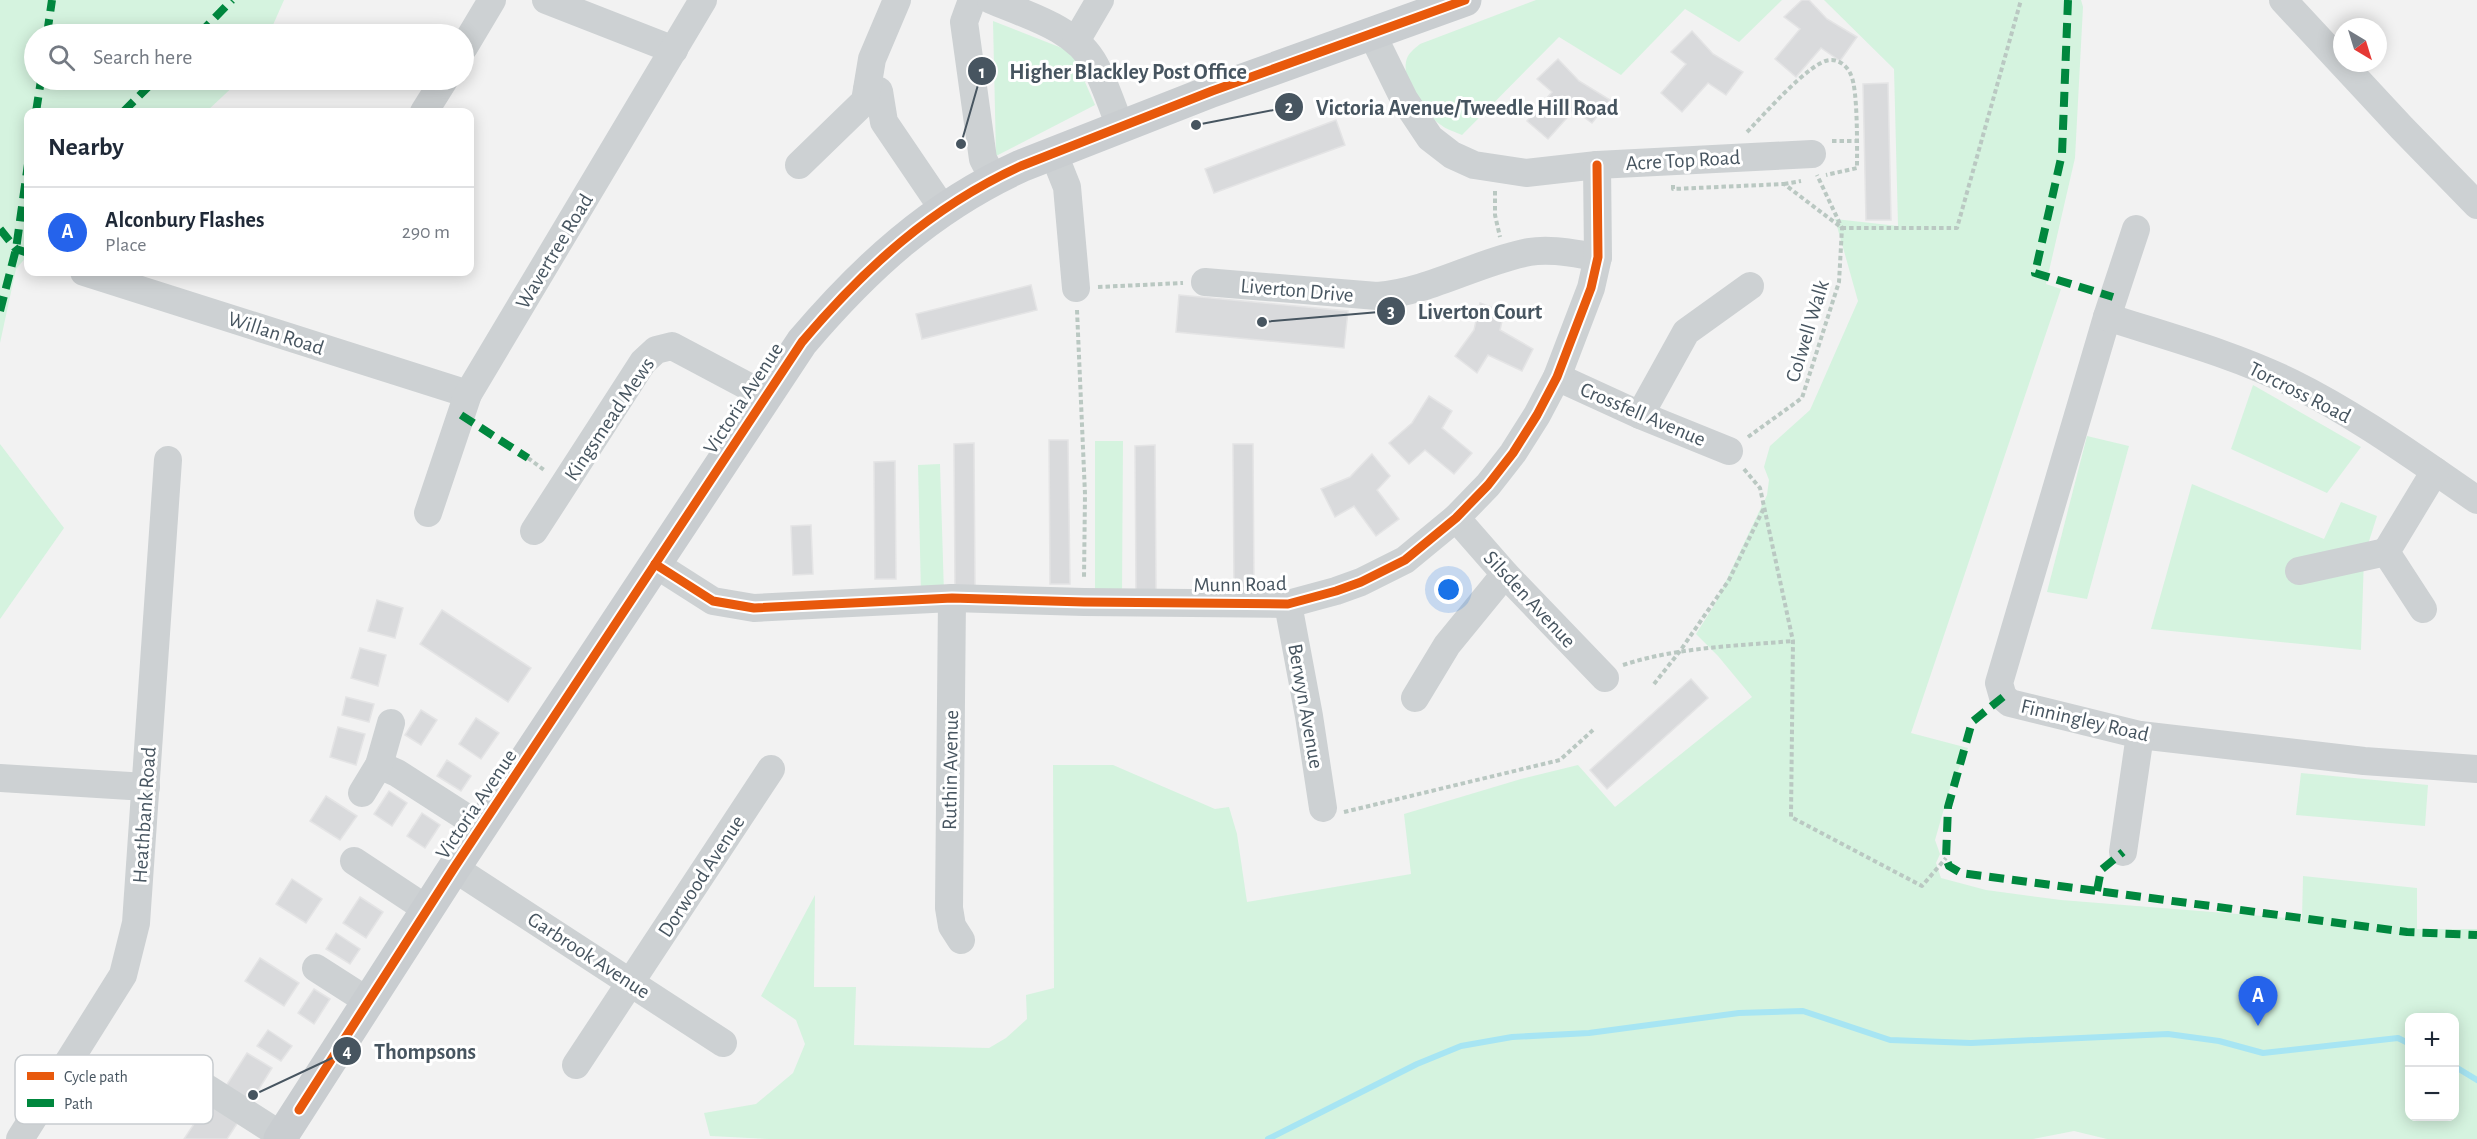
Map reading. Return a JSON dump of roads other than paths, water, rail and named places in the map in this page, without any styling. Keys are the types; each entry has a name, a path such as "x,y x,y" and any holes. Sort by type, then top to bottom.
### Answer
{"main road":[{"name":"Victoria Avenue","path":"281,1137 454,868 802,342 855,281 943,209 993,178 1120,126 1466,0"}],"street":[{"path":"474,30 492,0"},
{"path":"546,0 674,50"},
{"name":"Wavertree Road","path":"428,513 468,394 703,0"},
{"path":"799,165 866,101 872,59 897,0"},
{"path":"972,0 964,22 983,159 993,178"},
{"path":"991,0 1053,27 1076,41 1094,63 1120,126"},
{"path":"1076,41 1100,0"},
{"path":"2283,0 2477,205"},
{"name":"Acre Top Road","path":"1372,34 1404,99 1430,138 1474,165 1526,173 1597,165 1721,159 1815,166"},
{"path":"426,108 438,90"},
{"path":"867,90 879,91 884,122 943,209"},
{"path":"1053,152 1066,187 1076,288"},
{"name":"Munn Road","path":"655,564 713,601 754,608 952,598 1288,604 1336,591 1405,560 1456,518 1488,485 1513,453 1557,377 1591,288 1598,257 1597,165"},
{"name":"Finningley Road","path":"2136,229 2107,317 1999,683 2003,697 2010,703 2140,735 2364,761 2477,769"},
{"name":"Liverton Drive","path":"1205,282 1353,295 1400,294 1530,252 1557,251 1598,257"},
{"name":"Willan Road","path":"97,276 468,394"},
{"path":"1640,415 1686,332 1750,286"},
{"name":"Torcross Road","path":"2107,317 2218,353 2292,383 2371,428 2477,500"},
{"name":"Kingsmead Mews","path":"534,531 643,362 656,350 672,346 766,396"},
{"name":"Crossfell Avenue","path":"1557,377 1640,415 1729,451"},
{"name":"Heathbank Road","path":"73,1055 123,975 136,923 168,460"},
{"path":"2299,570 2386,552 2434,471"},
{"name":"Silsden Avenue","path":"1456,518 1505,574 1605,678"},
{"path":"2386,552 2423,609"},
{"path":"1415,698 1447,645 1505,574"},
{"name":"Ruthin Avenue","path":"952,598 949,909 952,926 961,940"},
{"name":"Berwyn Avenue","path":"1288,604 1323,808"},
{"path":"362,793 379,765 391,723"},
{"path":"2123,852 2140,735"},
{"path":"379,765 397,773 481,827"},
{"name":"Dorwood Avenue","path":"576,1065 771,769"},
{"path":"0,778 146,787"},
{"path":"354,861 428,910"},
{"name":"Garbrook Avenue","path":"454,868 723,1042"},
{"path":"316,968 369,1002"},
{"path":"213,1093 281,1137"},
{"name":"Heathbank Road","path":"20,1139 29,1124"}],"waterway":[{"path":"1268,1139 1417,1064 1461,1046 1512,1037 1589,1033 1739,1013 1803,1011 1890,1040 1971,1043 2168,1034 2219,1041 2263,1053 2398,1038 2405,1042"},
{"path":"2456,1067 2477,1080"}],"place":[{"name":"Victoria Avenue/Tweedle Hill Road","path":"1196,125"},
{"name":"Higher Blackley Post Office","path":"961,144"},
{"name":"Liverton Court","path":"1262,322"},
{"name":"Alconbury Flashes","path":"2258,1026"},
{"name":"Thompsons","path":"253,1095"}]}
